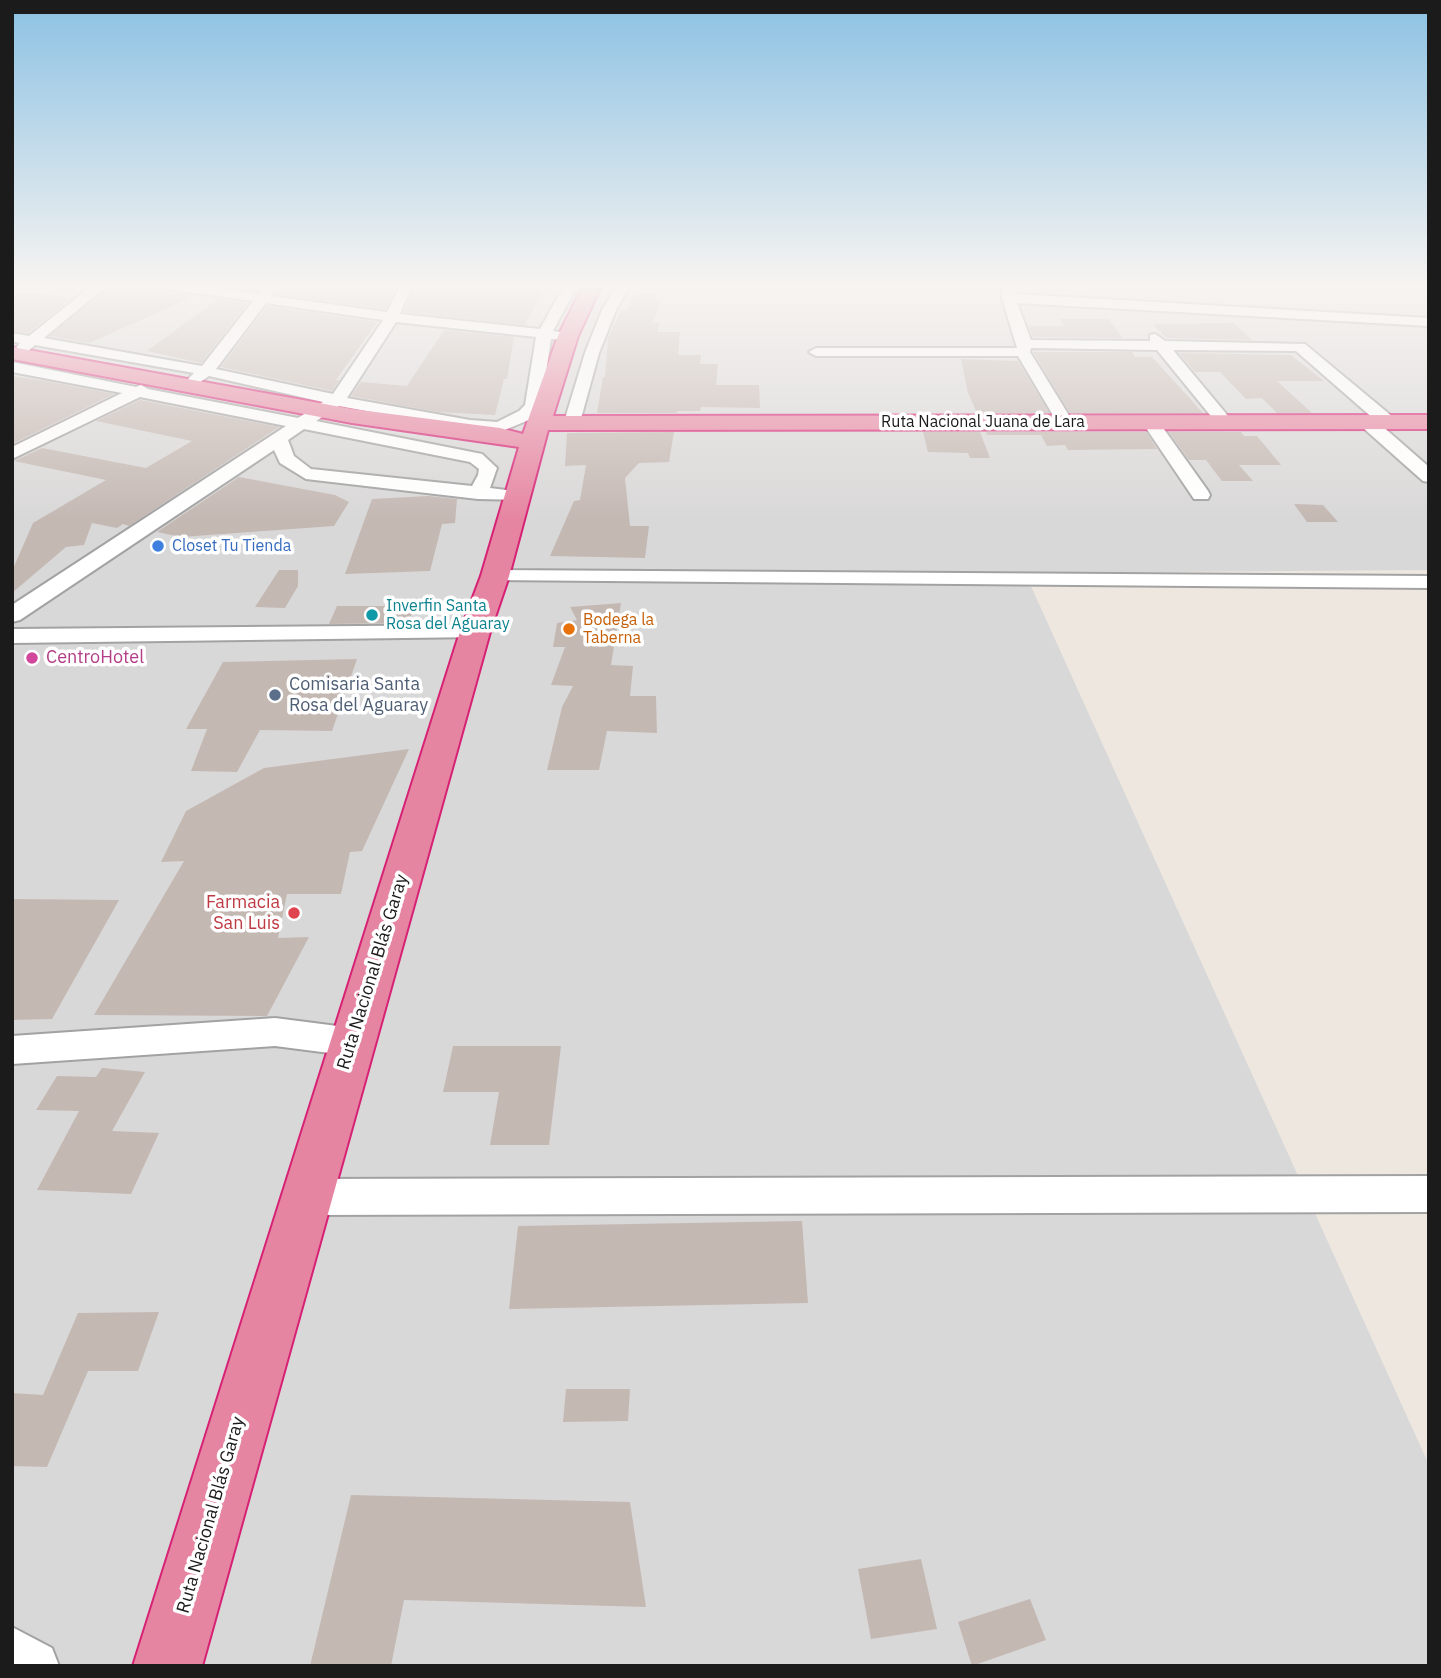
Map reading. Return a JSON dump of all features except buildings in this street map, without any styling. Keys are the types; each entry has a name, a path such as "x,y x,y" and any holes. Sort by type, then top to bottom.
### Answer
{"highway":[{"path":"62,362 337,409 482,438 509,453 522,455 518,426 482,438"},
{"name":"Ruta Nacional Blás Garay","path":"167,1666 475,632 495,576 522,455 558,362"},
{"name":"Ruta Nacional Juana de Lara","path":"522,455 572,422 1429,422"}],"street":[{"path":"44,362 138,391 476,458 488,468 487,475 522,455"},
{"path":"156,362 206,371 337,409 500,427 525,415 533,406 540,362"},
{"path":"189,386 213,362"},
{"path":"12,615 304,423 337,409 364,362"},
{"path":"572,422 589,362"},
{"path":"1032,362 1065,422"},
{"path":"1174,362 1225,422"},
{"path":"1319,362 1429,477"},
{"path":"12,454 160,381"},
{"path":"1150,422 1201,495"},
{"path":"279,440 286,459 306,474 522,455"},
{"path":"495,576 1429,582"},
{"path":"12,636 475,632"},
{"path":"12,1050 275,1032 353,1042"},
{"path":"306,1197 1429,1194"},
{"path":"12,1652 34,1666"}],"shaded area":[{"path":"12,362 1429,362 1429,570 1025,573 1429,1465 1429,1666 12,1666"}],"place":[{"name":"Closet Tu Tienda","path":"158,546"},
{"name":"Inverfin Santa Rosa del Aguaray","path":"372,615"},
{"name":"Bodega la Taberna","path":"569,629"},
{"name":"CentroHotel","path":"32,658"},
{"name":"Comisaria Santa Rosa del Aguaray","path":"275,695"},
{"name":"Farmacia San Luis","path":"294,913"}]}
